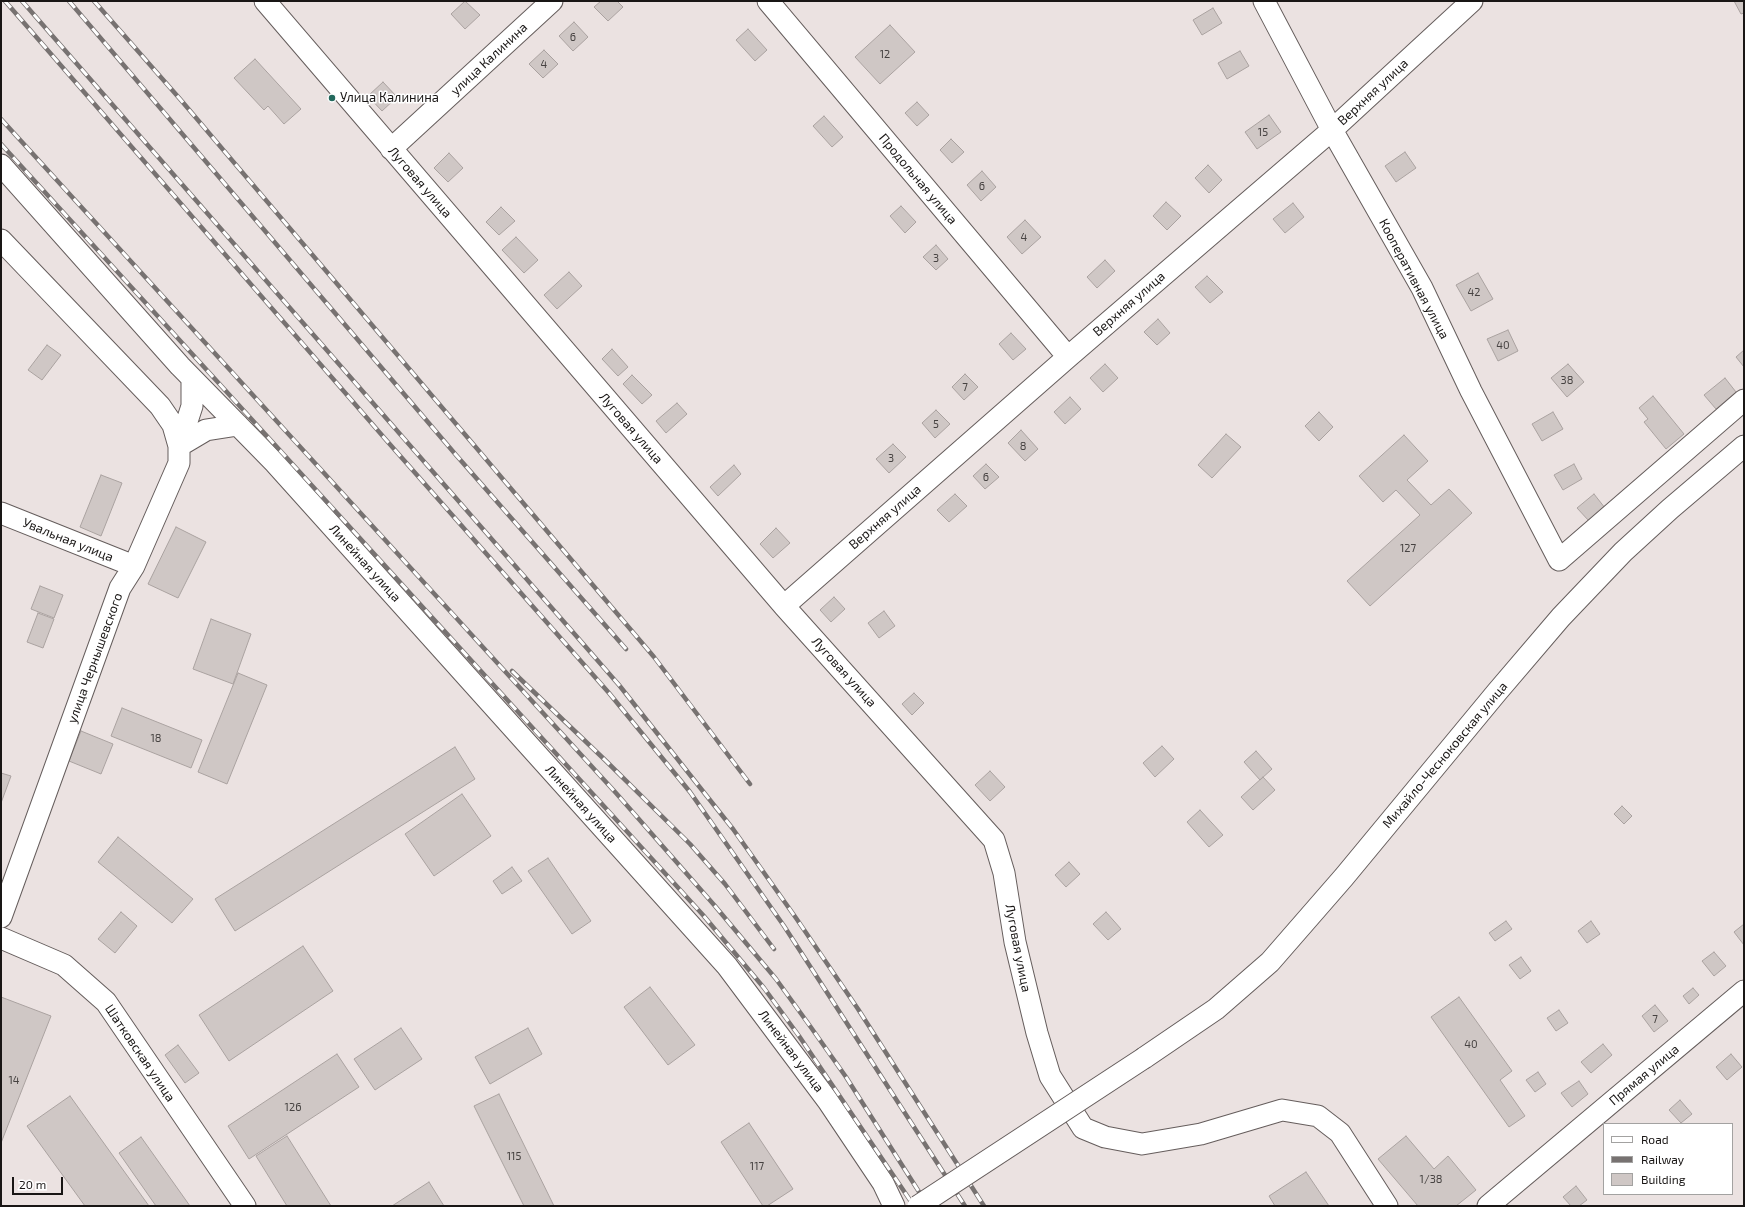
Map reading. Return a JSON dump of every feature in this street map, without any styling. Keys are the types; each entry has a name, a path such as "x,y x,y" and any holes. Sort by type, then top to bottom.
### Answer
{"street":[{"name":"Луговая улица","path":"265,1 784,606 994,840 1004,873 1015,942 1041,1048 1050,1076 1083,1128 1105,1137 1142,1144 1201,1134 1282,1110 1318,1116 1340,1133 1388,1206"},
{"name":"улица Калинина","path":"391,149 552,1"},
{"name":"Продольная улица","path":"768,1 1068,357"},
{"name":"Кооперативная улица","path":"1264,1 1332,130 1422,288 1475,398 1559,560 1744,400"},
{"name":"Верхняя улица","path":"784,606 1068,357 1332,130 1472,1"},
{"name":"Линейная улица","path":"1,165 192,378 275,463 728,966 828,1101 883,1183 894,1206"},
{"name":"улица Чернышевского","path":"1,240 160,406 173,425 179,446 179,463 134,566 120,588 1,917"},
{"path":"179,446 192,406 192,378"},
{"path":"179,446 206,430 238,426"},
{"name":"Михайло-Чесноковская улица","path":"918,1206 1144,1058 1216,1008 1270,962 1344,877 1561,617 1629,547 1670,509 1744,446"},
{"name":"Увальная улица","path":"1,513 134,566"},
{"name":"Шатковская улица","path":"1,938 64,965 106,1002 245,1206"},
{"name":"Прямая улица","path":"1488,1206 1744,991"}],"building":[{"path":"465,1 480,15 465,29 451,14"},
{"path":"601,1 617,1 623,7 608,21 594,7"},
{"path":"1734,1 1744,1 1744,13 1741,14"},
{"path":"1213,8 1222,23 1202,35 1193,20"},
{"path":"574,22 588,37 573,51 559,36"},
{"path":"890,25 915,52 880,84 855,57"},
{"path":"748,29 767,50 755,61 736,40"},
{"path":"544,50 558,64 543,78 529,64"},
{"path":"1240,51 1249,66 1227,79 1218,63"},
{"path":"255,59 301,109 284,124 268,106 264,110 234,78"},
{"path":"383,82 397,97 382,111 368,96"},
{"path":"917,102 929,115 917,126 905,113"},
{"path":"1269,115 1281,132 1257,149 1245,132"},
{"path":"824,116 843,137 832,147 813,126"},
{"path":"951,139 964,152 952,163 940,150"},
{"path":"1405,152 1416,168 1396,182 1385,166"},
{"path":"449,153 463,168 448,182 434,168"},
{"path":"1208,165 1222,180 1209,193 1195,178"},
{"path":"982,171 996,187 981,201 967,185"},
{"path":"1166,202 1181,216 1167,230 1153,216"},
{"path":"1293,203 1304,217 1285,233 1273,219"},
{"path":"901,206 916,222 905,233 890,216"},
{"path":"501,207 515,221 499,235 486,222"},
{"path":"1025,220 1041,237 1022,254 1007,237"},
{"path":"516,237 538,260 524,273 502,250"},
{"path":"936,245 948,259 936,270 923,257"},
{"path":"1105,260 1115,271 1097,288 1087,277"},
{"path":"569,272 582,286 557,309 544,295"},
{"path":"1478,273 1493,299 1471,311 1456,285"},
{"path":"1207,276 1223,292 1210,303 1195,287"},
{"path":"1158,319 1170,333 1157,345 1144,332"},
{"path":"1508,330 1518,351 1498,361 1487,339"},
{"path":"1011,333 1026,349 1013,360 999,344"},
{"path":"47,345 61,355 42,380 28,370"},
{"path":"612,349 628,367 618,376 602,359"},
{"path":"1744,350 1744,367 1736,357"},
{"path":"1105,364 1118,378 1103,392 1090,378"},
{"path":"1568,364 1584,382 1567,397 1551,378"},
{"path":"965,374 978,387 964,400 952,387"},
{"path":"632,375 652,395 642,404 623,384"},
{"path":"1725,378 1736,392 1716,409 1704,395"},
{"path":"1653,396 1684,434 1666,449 1644,422 1648,419 1639,408"},
{"path":"1070,397 1081,409 1065,424 1054,412"},
{"path":"677,403 687,414 666,433 656,421"},
{"path":"936,410 950,424 935,438 922,423"},
{"path":"1319,412 1333,427 1319,441 1305,426"},
{"path":"1553,412 1563,429 1542,441 1532,424"},
{"path":"1021,430 1038,449 1025,461 1008,443"},
{"path":"1226,434 1241,447 1212,478 1198,465"},
{"path":"1404,435 1428,461 1407,480 1431,505 1449,489 1472,513 1370,606 1347,581 1420,515 1396,490 1383,502 1359,476"},
{"path":"893,444 906,457 889,473 876,459"},
{"path":"986,464 999,477 985,489 973,476"},
{"path":"1574,464 1582,479 1563,490 1554,475"},
{"path":"734,465 741,474 718,496 710,487"},
{"path":"101,475 122,483 101,536 80,527"},
{"path":"955,494 967,506 949,522 937,510"},
{"path":"1594,494 1605,508 1589,521 1577,508"},
{"path":"176,527 206,542 178,598 148,584"},
{"path":"776,528 790,543 773,558 760,544"},
{"path":"40,586 63,595 54,618 31,609"},
{"path":"834,597 845,609 831,622 820,610"},
{"path":"884,611 895,626 879,638 868,623"},
{"path":"38,613 54,619 43,648 27,642"},
{"path":"211,619 251,634 233,684 193,669"},
{"path":"238,673 267,685 227,784 198,772"},
{"path":"914,693 924,703 912,715 902,704"},
{"path":"122,708 202,740 191,768 111,736"},
{"path":"81,731 113,744 101,774 69,761"},
{"path":"1162,746 1174,759 1155,777 1143,763"},
{"path":"455,747 475,779 235,931 215,899"},
{"path":"1256,751 1272,769 1260,780 1244,762"},
{"path":"990,771 1005,787 990,801 975,785"},
{"path":"1,773 11,776 1,803"},
{"path":"1263,777 1275,790 1253,810 1241,797"},
{"path":"462,794 491,836 434,876 405,834"},
{"path":"1622,806 1632,816 1624,824 1614,814"},
{"path":"1200,810 1223,835 1209,847 1187,822"},
{"path":"118,837 193,899 172,923 98,862"},
{"path":"548,858 591,921 572,934 528,871"},
{"path":"1069,862 1080,874 1066,887 1055,875"},
{"path":"512,867 522,881 502,894 493,881"},
{"path":"121,912 137,926 115,953 98,939"},
{"path":"1106,912 1121,929 1108,940 1093,924"},
{"path":"1506,921 1512,929 1495,941 1489,933"},
{"path":"1591,921 1600,934 1587,943 1578,931"},
{"path":"1744,924 1744,945 1734,932"},
{"path":"303,946 333,991 229,1061 199,1015"},
{"path":"1714,952 1726,966 1714,976 1702,961"},
{"path":"1521,957 1531,971 1520,979 1509,965"},
{"path":"650,987 695,1045 668,1065 624,1007"},
{"path":"1693,988 1699,995 1689,1004 1683,996"},
{"path":"1,997 51,1016 1,1143"},
{"path":"1459,997 1512,1071 1500,1080 1525,1116 1509,1127 1431,1017"},
{"path":"1655,1005 1668,1021 1654,1032 1642,1016"},
{"path":"1559,1010 1568,1023 1556,1031 1547,1018"},
{"path":"401,1028 422,1059 375,1090 354,1059"},
{"path":"528,1028 542,1054 490,1084 475,1057"},
{"path":"1603,1044 1612,1055 1591,1073 1581,1062"},
{"path":"178,1045 199,1073 185,1083 165,1055"},
{"path":"337,1054 359,1087 249,1159 228,1126"},
{"path":"1731,1054 1742,1067 1727,1080 1716,1067"},
{"path":"1538,1072 1546,1084 1535,1092 1526,1080"},
{"path":"1579,1081 1588,1094 1572,1107 1561,1093"},
{"path":"499,1094 554,1206 524,1206 474,1106"},
{"path":"70,1096 149,1206 85,1206 27,1126"},
{"path":"1680,1100 1692,1114 1681,1123 1669,1110"},
{"path":"749,1123 793,1189 767,1206 763,1206 721,1142"},
{"path":"287,1136 331,1206 287,1206 256,1156"},
{"path":"1406,1136 1434,1169 1448,1156 1476,1190 1456,1206 1418,1206 1378,1159"},
{"path":"141,1137 190,1206 156,1206 119,1153"},
{"path":"1306,1172 1329,1206 1275,1206 1269,1196"},
{"path":"429,1182 444,1206 392,1206"},
{"path":"1576,1186 1587,1200 1579,1206 1571,1206 1563,1197"}],"railway":[{"path":"5,1 387,441 609,693 690,792 784,926 965,1206"},
{"path":"22,1 619,685 733,829 796,918 858,1009 984,1206"},
{"path":"69,1 456,455 626,649"},
{"path":"94,1 180,99 654,657 750,784"},
{"path":"1,119 616,793 715,906 776,979 810,1026 846,1077 928,1206"},
{"path":"1,144 703,915 764,988 799,1036 914,1206"},
{"path":"512,671 690,844 725,884 774,949"}],"place":[{"name":"Улица Калинина","path":"332,98"}]}
